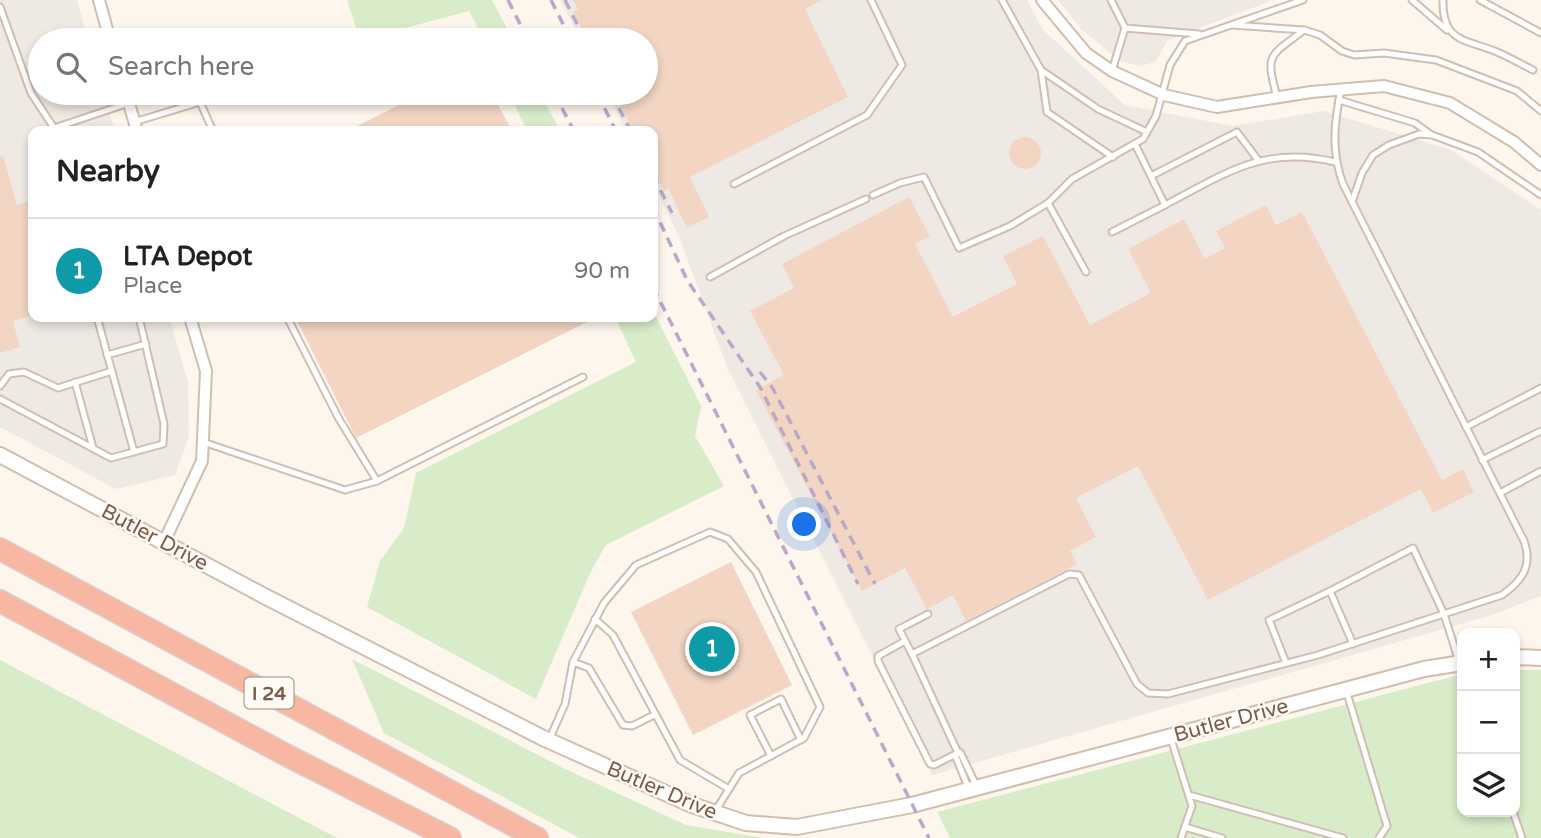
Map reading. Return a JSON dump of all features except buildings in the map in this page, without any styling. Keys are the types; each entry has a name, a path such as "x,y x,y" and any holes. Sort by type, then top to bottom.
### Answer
{"highway":[{"name":"I 24","path":"0,549 537,838"},
{"name":"I 24","path":"0,601 288,756 450,838"}],"street":[{"path":"99,0 107,28"},
{"path":"1042,0 1086,53 1112,71 1164,95 1217,107 1277,97 1340,95 1384,86 1450,103 1514,142 1541,165"},
{"path":"129,105 135,126"},
{"path":"164,542 202,461 206,372 191,322"},
{"name":"Butler Drive","path":"0,455 549,740 715,813 746,823 797,827 837,822 1424,669 1457,666"},
{"path":"1520,657 1541,658"}],"lane":[{"path":"734,184 867,115 902,65 871,0"},
{"path":"1002,0 1041,70 1098,109 1147,132"},
{"path":"1111,0 1125,28 1112,71"},
{"path":"873,195 900,183 924,177 959,248 1010,226 1048,203 1072,179 1135,144 1147,132 1164,95 1170,65 1185,41 1303,0"},
{"path":"1412,0 1468,44 1495,51 1533,70"},
{"path":"1443,0 1443,16 1450,32"},
{"path":"1480,0 1541,33"},
{"path":"0,7 28,85"},
{"path":"1230,25 1304,30 1320,35 1342,51 1354,55 1384,53 1436,60 1517,91 1541,111"},
{"path":"1125,28 1204,34"},
{"path":"1277,97 1269,67 1272,54 1304,30"},
{"path":"1041,70 1047,112 1113,157"},
{"path":"912,654 1069,574 1079,575 1138,684 1148,693 1168,694 1353,644 1502,595 1517,584 1526,571 1528,553 1352,202 1335,162 1333,130 1340,95 1415,123 1432,135 1478,152 1541,195"},
{"path":"38,105 51,126"},
{"path":"60,126 110,105"},
{"path":"138,126 192,105"},
{"path":"201,105 211,126"},
{"path":"1151,176 1237,132 1258,160"},
{"path":"1352,202 1362,173 1373,155 1389,145 1419,134 1432,135"},
{"path":"1135,144 1165,205"},
{"path":"1112,232 1258,160 1285,155 1335,162"},
{"path":"710,278 784,236 866,199"},
{"path":"1048,203 1086,272"},
{"path":"98,322 134,452"},
{"path":"0,399 111,458 163,444 164,424 140,322"},
{"path":"290,322 340,419 377,481"},
{"path":"107,355 146,344"},
{"path":"0,386 9,374 24,372 58,388 112,371"},
{"path":"203,442 345,491 377,481 583,377"},
{"path":"75,382 93,448"},
{"path":"1466,427 1541,388"},
{"path":"1482,460 1541,431"},
{"path":"1500,493 1541,471"},
{"path":"549,740 565,704 573,662 604,603 636,565 710,532 729,539 756,572 820,707 801,740 739,774 715,813"},
{"path":"1286,663 1269,621 1413,548 1444,614 1457,654"},
{"path":"1330,591 1353,644"},
{"path":"928,614 900,627 973,788"},
{"path":"595,619 613,635 680,760 729,789"},
{"path":"905,641 878,656 878,661 930,764 958,753"},
{"path":"573,662 589,667 623,725 632,726 654,715"},
{"path":"1346,690 1387,826 1379,838"},
{"path":"771,756 750,715 781,699 801,740"},
{"path":"1170,736 1192,806 1181,838"},
{"path":"1189,795 1343,838"},
{"path":"1515,817 1522,838"},
{"path":"1185,827 1222,838"}],"shaded area":[{"path":"0,0 77,0 85,28 28,28 28,105 107,105 114,126 28,126 28,322 170,322 188,382 189,436 175,475 116,489 0,427"},
{"path":"560,0 1027,0 1043,30 1125,105 1233,126 1324,111 1451,150 1541,210 1541,596 1492,615 932,775 727,367 680,239 658,194 658,126 624,126 613,105 658,105 658,28 575,28"},
{"path":"1058,0 1273,0 1168,40 1155,62 1139,66 1120,61 1081,29"}],"green space":[{"path":"347,0 492,0 507,28 478,28 469,11 405,28 356,28"},
{"path":"515,105 546,105 557,126 525,126"},
{"path":"658,321 701,406 695,436 724,486 606,545 591,571 536,699 367,607 380,561 404,528 416,473 636,362 617,322"},
{"path":"352,659 563,768 686,825 763,838 579,838 384,733"},
{"path":"0,660 337,838 0,838"},
{"path":"1520,670 1541,670 1541,838 950,838 937,812 1457,675 1457,817 1520,817"}],"railway":[{"path":"508,0 522,28"},
{"path":"551,0 565,28"},
{"path":"565,0 579,28"},
{"path":"560,105 571,126"},
{"path":"603,105 614,126"},
{"path":"617,105 628,126"},
{"path":"658,185 672,213"},
{"path":"658,218 687,280 760,387 858,584"},
{"path":"658,297 929,838"},
{"path":"760,372 772,387 875,584"}],"place":[{"name":"LTA Depot","path":"712,649"}]}
